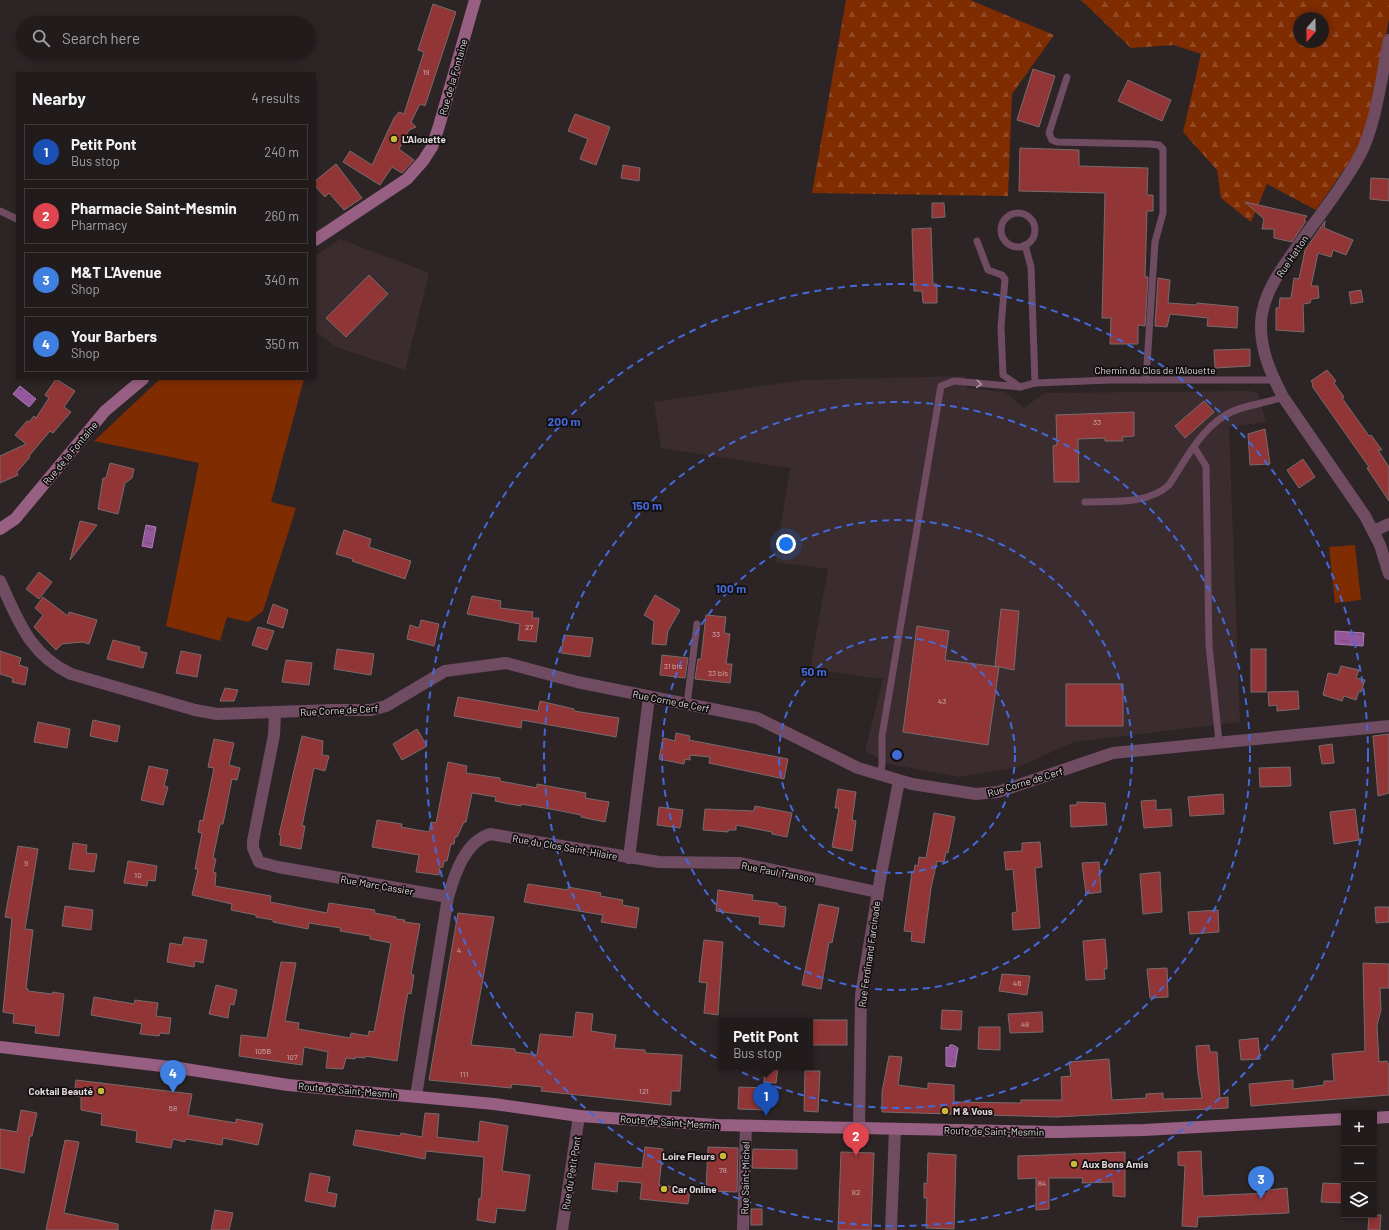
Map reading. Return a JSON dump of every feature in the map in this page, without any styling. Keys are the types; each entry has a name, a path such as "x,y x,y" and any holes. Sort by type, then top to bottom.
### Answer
{"main road":[{"name":"Rue de la Fontaine","path":"316,239 407,179 423,161 432,147 439,126 475,0"},
{"name":"Rue de la Fontaine","path":"0,529 15,519 105,411 143,380"},
{"name":"Route de Saint-Mesmin","path":"0,1047 179,1068 288,1084 416,1096 579,1116 746,1126 1057,1132 1144,1130 1341,1119"},
{"path":"1377,1118 1389,1117"}],"street":[{"name":"Rue Hatton","path":"1389,40 1374,115 1361,153 1343,183 1280,272 1266,301 1261,322 1263,349 1274,380 1283,397 1374,531 1389,574"},
{"path":"1374,531 1389,524"},
{"name":"Rue Corne de Cerf","path":"0,581 25,636 50,662 71,674 195,710 216,714 380,709 445,671 506,662 578,682 757,718 841,761 880,775 899,781 983,795 998,792 1113,753 1389,726"},
{"name":"Rue du Clos Saint-Hilaire","path":"448,897 454,879 472,844 479,838 490,834 629,858 649,697"},
{"name":"Rue Marc Cassier","path":"275,713 274,735 253,841 253,848 259,862 278,868 448,897"},
{"name":"Rue Ferdinand Farcinade","path":"859,1129 861,995 877,892 899,781"},
{"name":"Rue Paul Transon","path":"629,858 659,862 740,863 877,892"},
{"path":"416,1096 448,897"},
{"name":"Rue du Petit Pont","path":"562,1230 579,1116"},
{"name":"Rue Saint-Michel","path":"743,1230 746,1126"},
{"path":"891,1230 895,1129"}],"lane":[{"path":"1067,77 1049,133 1052,140 1058,142 1150,144 1159,145 1163,149 1163,213 1155,242 1146,380"},
{"path":"0,211 16,219"},
{"path":"1023,213 1033,220 1035,226 1033,237 1025,245 1014,246 1005,241 1001,231 1004,221 1012,214 1023,213"},
{"path":"977,241 988,270 1002,275 1005,279 1001,327 1003,375 1020,388"},
{"path":"1025,245 1031,266 1036,383"},
{"name":"Chemin du Clos de l'Alouette","path":"1020,388 1036,383 1146,380 1274,380"},
{"path":"880,775 882,765 882,736 941,386 954,381 1020,388"},
{"path":"1085,502 1138,500 1163,491 1169,485 1194,447 1213,424 1225,415 1239,409 1283,397"},
{"path":"1194,447 1206,466 1209,645 1219,742"},
{"path":"687,704 697,624"}],"shaded area":[{"path":"340,239 429,273 405,370 336,347 316,332 316,255"},
{"path":"965,376 967,388 1005,392 1024,408 1044,393 1250,391 1258,393 1266,422 1229,427 1240,722 1074,742 1018,767 959,777 889,764 865,751 883,679 810,669 828,569 775,562 790,468 661,448 654,402 803,380"}],"green space":[{"path":"846,0 970,0 1054,35 1012,94 1008,196 812,193"},
{"path":"1078,0 1389,0 1389,19 1369,133 1316,210 1267,184 1251,222 1221,198 1217,170 1183,132 1201,54 1174,45 1131,48 1082,1"},
{"path":"159,380 304,380 271,502 296,508 263,611 248,622 227,617 220,641 166,626 199,463 94,441"},
{"path":"1355,545 1361,600 1335,603 1329,547"}],"water":[{"path":"20,386 36,399 29,407 13,394"},
{"path":"146,525 156,527 152,548 142,546"},
{"path":"1335,631 1364,633 1363,646 1335,644"},
{"path":"950,1045 958,1048 955,1067 946,1066 946,1047 949,1048"}],"building":[{"path":"433,4 456,12 425,106 420,104 411,122 416,127 409,130 399,149 414,160 402,173 392,167 380,185 343,162 350,151 372,165 394,118 399,112 404,114 424,52 418,50"},
{"path":"1033,69 1055,76 1039,127 1017,120"},
{"path":"1128,80 1171,100 1162,121 1118,101"},
{"path":"575,114 610,127 596,165 580,159 588,139 568,131"},
{"path":"1020,148 1079,150 1079,166 1148,168 1147,195 1153,195 1153,211 1147,211 1145,277 1148,277 1145,326 1138,325 1138,344 1110,344 1111,318 1102,318 1105,193 1019,191"},
{"path":"336,164 362,198 344,210 329,193 325,197 316,187 316,180"},
{"path":"623,165 640,168 639,181 621,178"},
{"path":"1371,178 1389,179 1389,201 1370,199"},
{"path":"1245,202 1307,216 1304,220 1306,221 1292,242 1274,238 1274,229 1262,229 1264,219"},
{"path":"932,203 944,203 945,217 932,218"},
{"path":"1325,221 1324,228 1353,240 1346,255 1333,250 1331,257 1318,253 1311,286 1318,286 1319,298 1311,299 1310,303 1303,304 1304,332 1276,330 1276,308 1279,308 1280,298 1291,298 1294,278 1299,279 1305,250"},
{"path":"931,228 933,284 937,284 937,303 923,303 922,291 914,291 912,229"},
{"path":"369,275 388,294 346,337 326,318"},
{"path":"1158,278 1170,280 1168,303 1197,305 1197,303 1238,307 1237,328 1207,326 1208,318 1170,314 1167,327 1155,326"},
{"path":"1361,290 1363,302 1351,304 1349,292"},
{"path":"1250,349 1250,366 1215,368 1214,350"},
{"path":"1327,370 1336,381 1334,383 1344,397 1342,398 1369,436 1371,435 1382,450 1378,450 1389,467 1389,501 1367,468 1369,467 1312,386 1313,384 1311,381"},
{"path":"55,380 75,391 64,407 71,412 53,433 50,431 17,472 18,475 0,483 0,456 26,444 15,435 27,421 29,422 34,416 36,418 49,398 45,395"},
{"path":"1204,401 1214,412 1185,438 1175,426"},
{"path":"1134,412 1134,436 1122,437 1123,441 1105,441 1105,438 1078,439 1079,482 1054,482 1053,446 1057,445 1056,415"},
{"path":"1265,429 1270,464 1250,465 1248,434"},
{"path":"1303,459 1315,477 1299,488 1287,470"},
{"path":"110,463 134,469 132,478 125,483 118,514 98,509 103,478 106,478"},
{"path":"80,521 97,525 70,560"},
{"path":"344,530 371,539 369,547 411,561 405,579 336,554"},
{"path":"39,572 52,582 39,599 26,589"},
{"path":"655,595 680,610 668,631 666,645 652,644 654,621 644,615"},
{"path":"472,596 501,601 500,608 533,612 532,618 539,618 536,642 518,640 520,624 467,614"},
{"path":"43,597 68,616 69,612 97,620 89,644 82,642 62,644 56,650 34,627 43,615 35,608"},
{"path":"273,604 288,610 283,628 267,623"},
{"path":"1001,609 1019,611 1014,670 995,666"},
{"path":"706,615 726,617 724,633 730,634 726,664 732,664 730,683 695,679 698,659 701,659"},
{"path":"421,620 439,624 434,646 407,639 410,625 419,628"},
{"path":"917,626 949,631 945,660 999,667 988,745 903,732"},
{"path":"258,627 274,631 267,650 252,645"},
{"path":"564,635 593,638 590,657 561,653"},
{"path":"113,640 140,647 139,651 147,653 143,668 107,659"},
{"path":"337,649 374,654 371,675 334,669"},
{"path":"1251,649 1266,649 1266,692 1251,692"},
{"path":"0,651 21,658 19,665 28,668 25,685 12,682 13,678 0,674"},
{"path":"181,651 201,655 197,677 176,673"},
{"path":"662,655 688,658 685,678 660,675"},
{"path":"286,660 312,663 309,685 282,682"},
{"path":"1341,666 1359,670 1356,678 1365,680 1361,692 1359,691 1356,700 1344,696 1342,701 1323,695 1328,673 1338,675"},
{"path":"1066,684 1123,684 1123,726 1066,726"},
{"path":"225,688 238,690 234,701 220,701"},
{"path":"1298,691 1299,709 1277,711 1277,705 1269,706 1268,692"},
{"path":"458,697 538,711 540,701 574,709 574,711 619,718 616,737 522,720 521,728 454,716"},
{"path":"93,720 120,726 117,742 90,736"},
{"path":"38,722 70,729 67,748 34,742"},
{"path":"417,729 427,746 402,760 393,744"},
{"path":"676,733 690,736 689,740 788,759 784,779 709,763 710,757 690,755 690,760 685,759 684,764 659,759 663,738 675,741"},
{"path":"1389,734 1389,793 1378,796 1373,736"},
{"path":"302,736 323,741 322,755 329,756 325,771 314,768 302,826 305,826 301,849 280,845 281,835 279,835"},
{"path":"214,739 234,743 229,765 240,768 237,780 232,779 223,824 220,824 213,858 216,859 213,872 216,873 215,886 271,896 270,902 327,913 329,903 375,910 374,913 396,917 396,919 405,920 404,922 420,924 411,974 414,975 411,994 408,993 397,1061 365,1056 365,1058 346,1058 343,1069 326,1068 328,1052 304,1047 302,1065 239,1056 241,1035 267,1038 281,962 296,963 285,1021 299,1023 298,1029 350,1038 351,1033 368,1036 369,1031 374,1032 391,943 370,939 370,936 340,931 341,928 309,923 308,929 273,922 273,920 256,917 256,915 231,910 232,904 192,895 198,869 195,869 202,833 198,832 200,820 203,821 214,768 208,767"},
{"path":"1332,744 1334,763 1322,764 1319,746"},
{"path":"448,762 467,766 466,773 500,778 500,781 537,788 537,784 586,793 585,798 609,802 605,822 556,810 521,804 521,806 504,803 495,801 496,797 472,793 466,822 464,822 457,837 455,837 454,844 451,844 447,861 444,861 443,867 440,867 439,875 416,872 419,855 372,847 377,820 402,824 401,827 429,832 431,822 436,823"},
{"path":"149,766 168,770 164,786 168,787 163,805 141,800"},
{"path":"1290,767 1291,786 1260,787 1259,768"},
{"path":"838,789 856,792 852,820 856,821 852,851 832,847 839,808 835,808"},
{"path":"1223,794 1224,814 1190,816 1188,797"},
{"path":"1156,800 1156,810 1171,809 1172,826 1144,828 1141,801"},
{"path":"1077,802 1105,803 1107,825 1071,827 1070,805 1077,805"},
{"path":"755,806 792,813 787,837 772,834 772,832 736,825 736,830 728,830 728,832 703,830 705,809 754,811"},
{"path":"659,807 683,810 680,828 657,825"},
{"path":"1355,809 1359,840 1334,844 1330,812"},
{"path":"934,813 955,817 948,853 946,852 944,862 937,861 931,888 924,943 911,941 912,932 904,931 912,872 914,872 915,865 918,866 919,857 926,858"},
{"path":"1040,842 1042,867 1035,868 1040,928 1013,930 1012,913 1017,912 1013,869 1006,870 1004,852 1022,851 1022,843"},
{"path":"73,843 87,845 86,853 97,854 94,872 69,869"},
{"path":"18,846 38,849 25,929 33,930 26,988 28,991 64,994 59,1036 35,1033 36,1026 13,1023 14,1014 3,1012 12,918 5,917"},
{"path":"128,861 157,866 155,881 148,880 147,886 124,883"},
{"path":"1099,862 1101,892 1086,894 1082,863"},
{"path":"1160,872 1162,912 1143,914 1140,874"},
{"path":"528,884 568,890 568,887 601,893 600,896 623,900 622,905 639,908 636,928 601,922 603,915 524,902"},
{"path":"718,890 753,895 752,900 777,903 779,906 786,907 784,927 759,924 760,917 716,911"},
{"path":"819,904 839,908 832,943 829,942 821,989 802,985"},
{"path":"65,906 93,910 91,930 62,926"},
{"path":"1375,907 1389,907 1389,922 1376,923"},
{"path":"1218,910 1219,932 1190,934 1188,912"},
{"path":"458,913 494,917 471,1045 515,1049 515,1052 537,1055 540,1034 573,1037 576,1012 593,1014 591,1031 616,1035 614,1048 645,1050 645,1053 682,1055 680,1091 671,1091 671,1105 541,1091 542,1087 512,1084 511,1088 429,1080"},
{"path":"184,937 207,940 203,963 195,961 194,967 167,962 170,943 182,945"},
{"path":"1105,939 1107,969 1104,969 1105,979 1086,980 1083,941"},
{"path":"704,940 723,942 718,1015 704,1013 707,983 699,982"},
{"path":"1363,963 1389,964 1389,988 1380,988 1381,1010 1377,1025 1379,1062 1387,1061 1389,1065 1389,1095 1251,1106 1249,1084 1293,1080 1293,1089 1324,1085 1324,1081 1334,1081 1332,1054 1365,1051"},
{"path":"1167,968 1168,997 1150,998 1147,969"},
{"path":"1002,974 1030,976 1027,995 999,991"},
{"path":"216,985 237,990 234,1005 230,1004 228,1018 209,1014"},
{"path":"94,997 134,1004 135,1000 158,1003 156,1016 171,1018 169,1034 160,1033 159,1036 140,1034 142,1024 91,1015"},
{"path":"942,1010 962,1011 961,1030 941,1029"},
{"path":"1042,1012 1043,1032 1010,1033 1008,1014"},
{"path":"813,1020 847,1020 847,1045 813,1045"},
{"path":"979,1027 1000,1027 1000,1050 978,1049"},
{"path":"1258,1038 1260,1059 1241,1060 1239,1040"},
{"path":"1209,1045 1210,1052 1217,1052 1220,1098 1228,1097 1228,1108 1056,1117 882,1112 882,1092 889,1056 902,1057 898,1085 928,1089 928,1083 954,1085 954,1102 1021,1103 1021,1100 1062,1100 1061,1077 1071,1076 1069,1062 1109,1059 1112,1100 1146,1098 1146,1094 1163,1093 1163,1099 1202,1098 1198,1074 1196,1046"},
{"path":"765,1070 778,1070 776,1083 764,1082"},
{"path":"805,1071 820,1071 818,1112 804,1111"},
{"path":"76,1080 192,1094 188,1115 236,1123 236,1119 263,1124 258,1145 223,1138 222,1145 186,1139 185,1142 173,1139 171,1148 136,1142 137,1131 101,1125 102,1114 81,1110 81,1097 74,1096"},
{"path":"739,1087 767,1088 766,1110 738,1109"},
{"path":"21,1110 37,1113 32,1136 30,1136 24,1173 0,1168 0,1129 17,1132"},
{"path":"425,1113 439,1114 437,1137 478,1142 480,1121 508,1126 502,1171 530,1175 525,1211 497,1208 495,1223 477,1220 479,1198 481,1199 484,1157 426,1151 425,1159 353,1145 356,1130 400,1136 401,1133 422,1137"},
{"path":"65,1140 79,1142 64,1213 118,1224 118,1230 46,1230"},
{"path":"645,1147 663,1149 659,1185 690,1189 688,1204 640,1199 642,1183 618,1181 617,1192 592,1189 595,1163 642,1168"},
{"path":"708,1147 738,1148 737,1192 706,1191"},
{"path":"753,1149 797,1150 797,1169 752,1168"},
{"path":"1201,1151 1203,1196 1268,1193 1268,1190 1287,1188 1289,1213 1198,1217 1197,1227 1182,1226 1185,1166 1178,1165 1178,1152"},
{"path":"841,1152 874,1153 871,1230 838,1230"},
{"path":"1125,1152 1125,1197 1113,1196 1113,1182 1082,1183 1083,1178 1049,1178 1049,1209 1036,1210 1036,1178 1018,1179 1018,1156"},
{"path":"928,1153 956,1155 954,1229 926,1228 927,1198 924,1198 924,1183 927,1184"},
{"path":"310,1173 330,1177 327,1192 337,1194 335,1207 305,1201"},
{"path":"1323,1183 1341,1184 1341,1203 1321,1202"},
{"path":"751,1209 762,1209 762,1225 751,1225"},
{"path":"215,1210 233,1213 229,1230 211,1230"},
{"path":"1377,1215 1381,1215 1380,1230 1368,1230 1369,1218 1377,1218"}],"place":[{"name":"L'Alouette","path":"394,139"},
{"name":"Coktail Beauté","path":"101,1091"},
{"name":"Your Barbers","path":"173,1093"},
{"name":"M & Vous","path":"945,1111"},
{"name":"Petit Pont","path":"766,1116"},
{"name":"Loire Fleurs","path":"723,1156"},
{"name":"Pharmacie Saint-Mesmin","path":"856,1156"},
{"name":"Aux Bons Amis","path":"1074,1164"},
{"name":"Car Online","path":"664,1189"},
{"name":"M&T L'Avenue","path":"1261,1199"}]}
